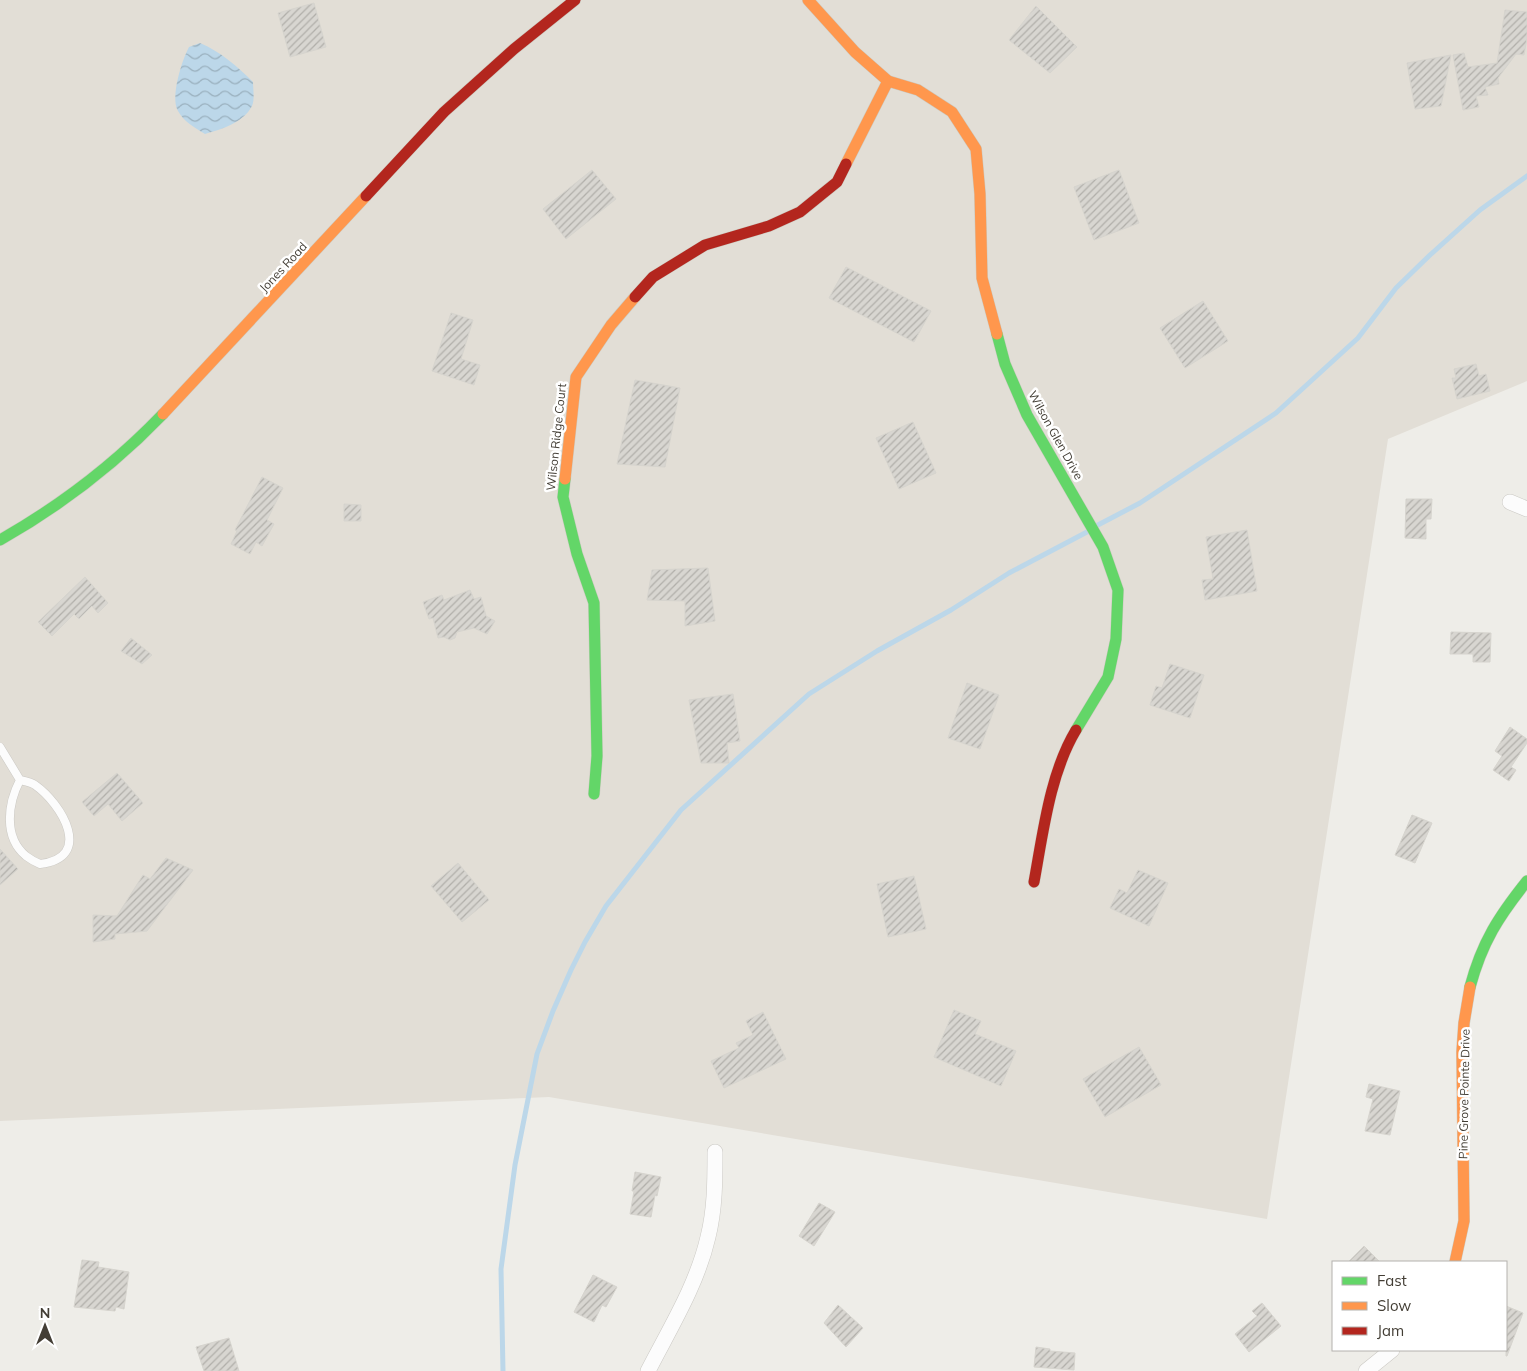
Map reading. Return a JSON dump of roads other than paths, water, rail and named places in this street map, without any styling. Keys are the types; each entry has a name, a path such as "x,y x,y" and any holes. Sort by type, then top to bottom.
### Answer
{"street":[{"name":"Jones Road","path":"0,540 28,524 85,484 136,442 199,377 444,112 514,49 575,0"},
{"name":"Wilson Glen Drive","path":"808,0 855,52 888,81 918,90 952,112 976,149 980,194 982,278 1004,364 1027,415 1103,547 1118,590 1116,639 1108,677 1070,740 1051,793 1034,882"},
{"name":"Wilson Ridge Court","path":"594,794 597,756 594,603 577,554 563,497 576,377 611,324 653,277 705,245 769,226 800,212 837,182 888,81"},
{"path":"1510,502 1527,509"},
{"name":"Pine Grove Pointe Drive","path":"1455,1261 1463,1223 1461,1082 1465,1020 1471,980 1486,941 1505,908 1527,881"},
{"path":"648,1371 687,1296 700,1265 708,1238 713,1210 716,1181 715,1152"},
{"path":"1366,1371 1391,1351"}],"lane":[{"path":"0,747 20,780 33,783 51,799 62,817 68,831 69,846 64,856 48,863 40,864 25,855 14,840 9,812 14,791 20,780"}],"water":[{"path":"200,43 228,60 253,82 253,101 248,112 232,125 205,134 180,115 175,97 180,69 186,53 189,47"}],"waterway":[{"path":"1096,526 1140,503 1276,413 1358,338 1396,288 1430,255 1480,210 1527,176"},
{"path":"503,1371 501,1269 515,1165 537,1054 571,970 606,906 681,810 809,694 877,651 951,610 1009,573 1087,532"}]}
